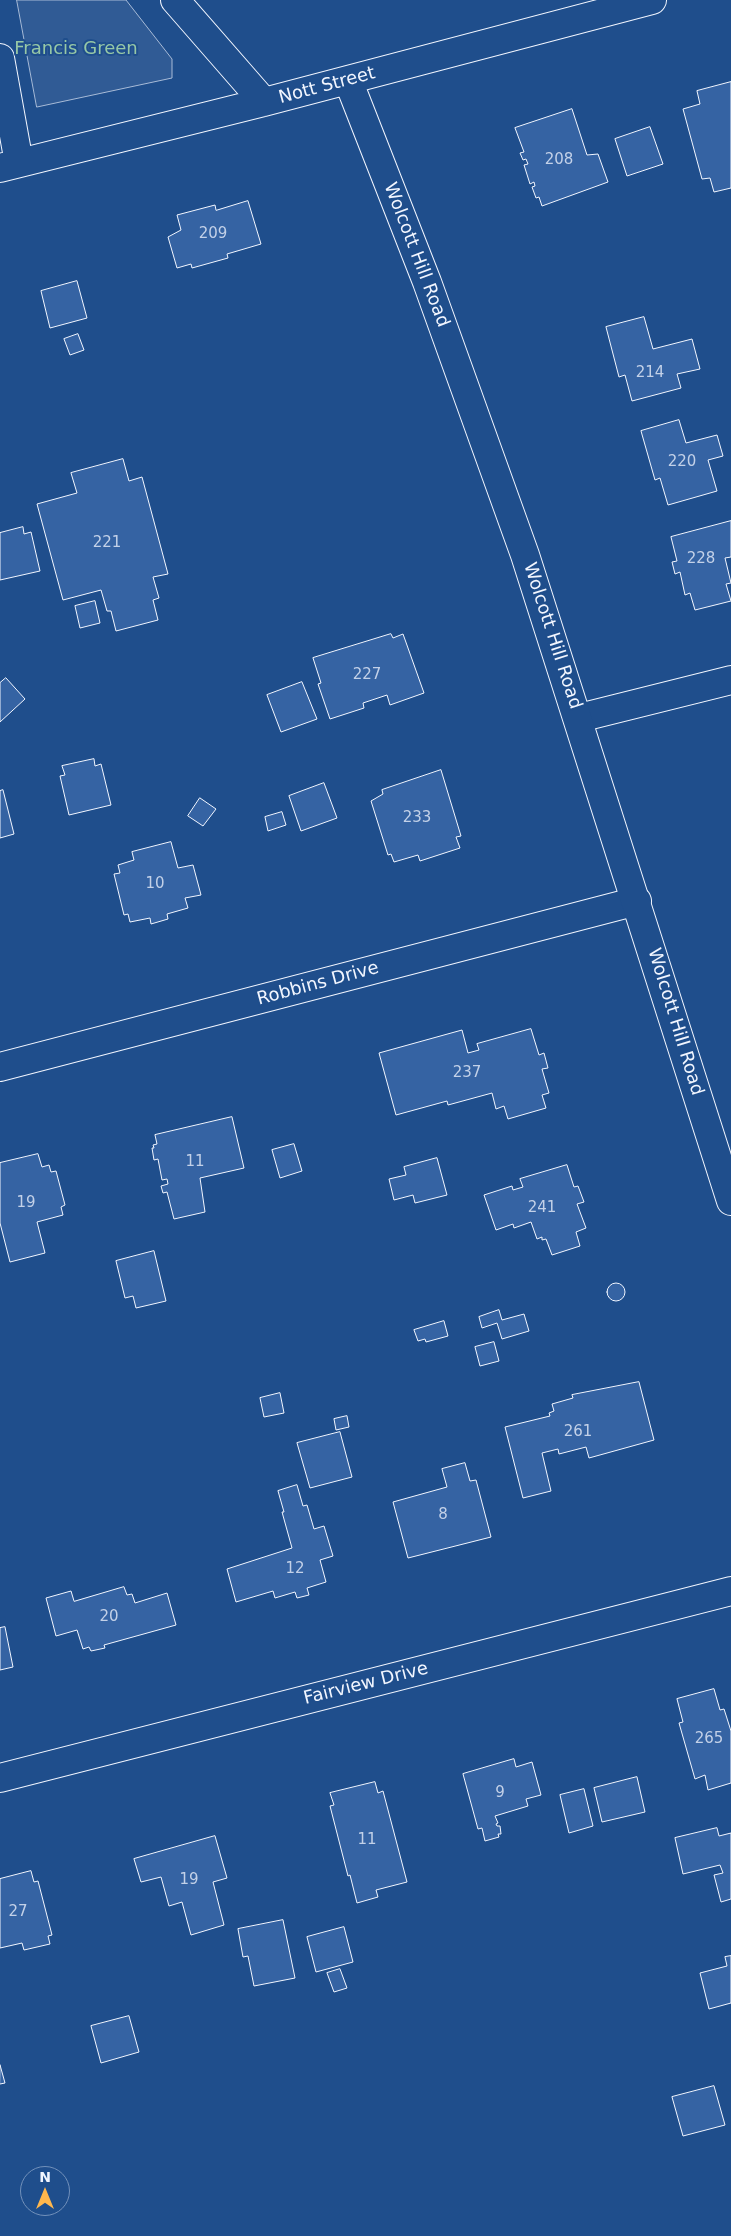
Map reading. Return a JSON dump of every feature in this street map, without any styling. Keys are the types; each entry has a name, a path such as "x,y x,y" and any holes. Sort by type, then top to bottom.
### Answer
{"street":[{"path":"176,0 264,102"},
{"name":"Nott Street","path":"10,165 264,102 652,0"},
{"path":"0,58 10,165"},
{"name":"Wolcott Hill Road","path":"348,80 469,394 579,718 731,1202"},
{"path":"579,718 731,680"},
{"name":"Robbins Drive","path":"0,1067 637,902"},
{"name":"Fairview Drive","path":"0,1778 731,1590"}],"green space":[{"name":"Francis Green","path":"17,0 126,0 172,59 172,78 37,107"}],"building":[{"path":"731,82 731,188 714,192 710,178 702,179 683,109 700,104 697,91"},
{"path":"572,109 587,155 598,154 608,182 542,206 539,197 536,198 532,187 535,186 534,182 530,184 524,165 528,164 526,159 523,160 520,153 524,152 515,128"},
{"path":"650,127 663,164 627,176 615,139"},
{"path":"248,201 261,244 227,254 228,258 192,268 191,264 177,268 168,237 181,230 177,215 215,205 216,210"},
{"path":"77,281 87,318 50,328 41,291"},
{"path":"644,317 653,349 692,339 700,369 677,374 681,388 632,401 625,375 619,377 606,327"},
{"path":"78,334 84,350 70,355 64,339"},
{"path":"679,420 686,443 717,435 723,456 708,460 717,491 668,505 660,478 655,480 641,431"},
{"path":"123,459 129,481 142,477 168,574 153,577 159,598 153,600 158,620 116,631 111,611 107,611 101,590 63,600 37,504 77,493 71,473"},
{"path":"731,521 731,557 725,558 731,583 726,584 731,601 695,610 690,593 685,595 680,572 675,574 672,562 677,561 671,537"},
{"path":"23,527 24,534 31,532 40,571 0,580 0,533"},
{"path":"95,601 100,623 80,628 75,606"},
{"path":"391,634 393,638 403,634 424,693 390,705 387,695 363,703 364,708 330,719 318,684 321,683 313,658"},
{"path":"6,678 25,699 0,722 0,683"},
{"path":"302,682 317,719 281,732 267,695"},
{"path":"94,759 95,766 101,764 111,805 69,815 60,776 65,775 62,766"},
{"path":"441,770 461,836 456,837 460,848 420,861 418,855 394,862 391,854 388,855 371,801 383,794 382,790"},
{"path":"324,783 337,818 301,831 289,796"},
{"path":"3,790 14,834 0,838 0,791"},
{"path":"200,798 216,809 203,826 188,816"},
{"path":"282,812 286,825 268,831 265,817"},
{"path":"171,842 178,868 193,865 201,895 185,898 188,908 167,914 168,919 151,924 150,918 130,922 128,914 124,915 114,874 120,873 118,865 134,860 132,852"},
{"path":"531,1029 539,1055 544,1053 548,1068 542,1069 549,1093 542,1095 546,1108 508,1119 504,1106 496,1109 492,1093 448,1105 447,1101 396,1115 379,1053 462,1030 468,1053 479,1050 477,1044"},
{"path":"232,1117 244,1168 200,1178 205,1212 174,1219 167,1192 163,1193 161,1186 168,1184 167,1179 162,1180 158,1159 154,1160 152,1148 154,1148 153,1145 157,1144 155,1135"},
{"path":"294,1144 302,1171 280,1178 272,1150"},
{"path":"38,1154 42,1167 49,1165 51,1172 56,1171 65,1205 61,1207 63,1215 37,1222 45,1253 10,1262 0,1223 0,1163"},
{"path":"437,1158 447,1195 415,1203 413,1195 394,1200 389,1179 406,1175 404,1167"},
{"path":"567,1165 574,1187 578,1186 584,1202 577,1204 586,1228 576,1232 580,1246 552,1255 546,1239 542,1240 542,1237 537,1239 531,1222 514,1228 513,1224 496,1230 484,1195 512,1186 513,1190 523,1187 520,1179"},
{"path":"154,1251 166,1301 136,1308 133,1296 125,1298 116,1261"},
{"path":"612,1283 620,1283 625,1288 623,1299 612,1301 607,1296 607,1288"},
{"path":"499,1310 502,1320 524,1314 529,1331 502,1339 497,1323 482,1328 479,1317"},
{"path":"444,1321 448,1336 426,1342 425,1339 418,1341 414,1330"},
{"path":"494,1342 499,1361 480,1366 475,1347"},
{"path":"639,1382 654,1440 589,1458 586,1447 559,1454 558,1449 542,1453 551,1491 523,1498 505,1427 550,1416 549,1413 554,1411 552,1404 573,1398 572,1395"},
{"path":"280,1393 284,1413 264,1417 260,1398"},
{"path":"347,1416 349,1427 336,1430 334,1419"},
{"path":"340,1432 352,1477 310,1488 297,1443"},
{"path":"465,1463 470,1481 476,1480 491,1537 408,1558 393,1502 447,1487 442,1469"},
{"path":"297,1485 303,1506 307,1505 314,1529 324,1526 333,1556 320,1560 326,1582 307,1588 309,1595 297,1598 295,1592 275,1598 273,1591 236,1602 227,1569 292,1548 278,1491"},
{"path":"124,1587 127,1595 132,1594 135,1603 167,1593 176,1625 104,1645 105,1648 91,1651 89,1647 83,1649 77,1630 56,1636 46,1598 71,1591 74,1601"},
{"path":"5,1627 13,1667 0,1670 0,1628"},
{"path":"714,1689 720,1710 724,1709 731,1731 731,1783 708,1790 705,1775 695,1779 679,1723 683,1722 677,1699"},
{"path":"514,1759 516,1767 532,1762 541,1795 526,1799 528,1806 495,1816 498,1823 496,1824 497,1826 500,1826 501,1834 498,1834 499,1837 485,1841 482,1828 478,1829 463,1774"},
{"path":"637,1777 645,1812 602,1822 594,1788"},
{"path":"375,1782 378,1793 383,1791 407,1882 376,1890 378,1897 357,1903 330,1806 334,1805 330,1793"},
{"path":"584,1789 593,1826 569,1833 560,1795"},
{"path":"717,1828 719,1836 731,1833 731,1899 721,1902 714,1875 723,1873 720,1865 683,1874 675,1838"},
{"path":"215,1836 227,1878 213,1882 224,1925 191,1935 182,1902 169,1906 161,1877 141,1882 134,1859"},
{"path":"31,1871 34,1882 38,1881 52,1935 48,1936 50,1944 24,1950 22,1943 0,1948 0,1879"},
{"path":"283,1920 295,1978 254,1986 248,1956 243,1957 238,1929"},
{"path":"344,1927 353,1962 316,1972 307,1937"},
{"path":"731,1956 731,2003 709,2009 700,1973 727,1966 725,1957"},
{"path":"340,1969 347,1988 334,1992 327,1973"},
{"path":"129,2016 139,2052 101,2063 91,2026"},
{"path":"0,2065 5,2083 0,2084"},
{"path":"714,2086 725,2125 683,2136 672,2097"}]}
